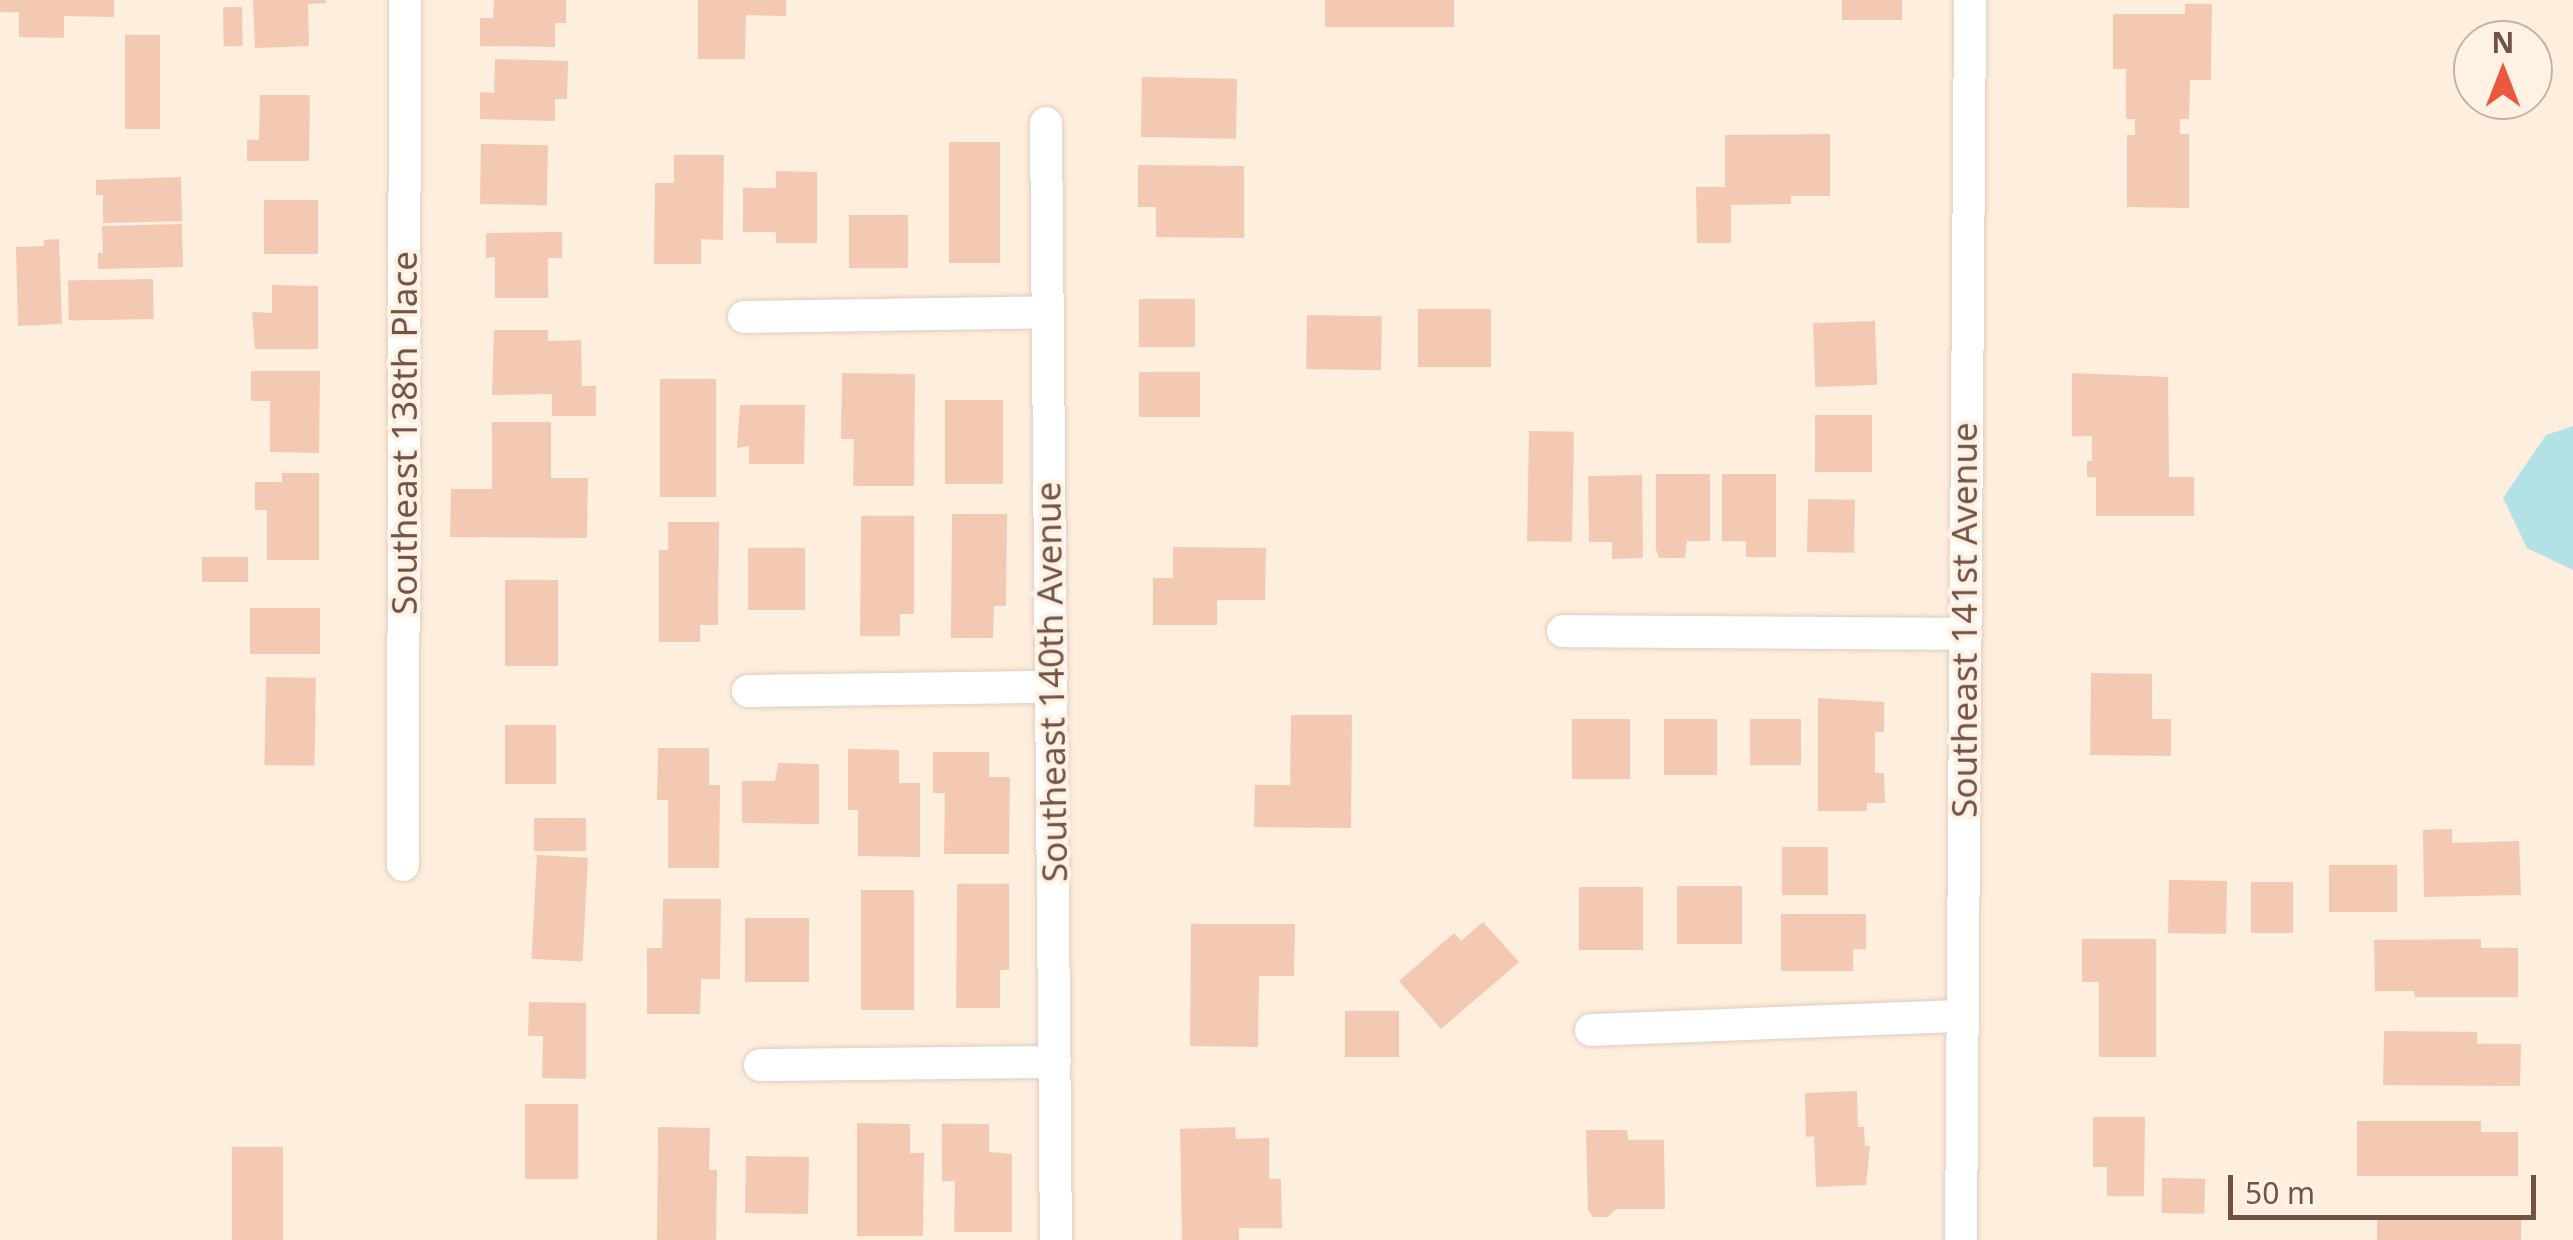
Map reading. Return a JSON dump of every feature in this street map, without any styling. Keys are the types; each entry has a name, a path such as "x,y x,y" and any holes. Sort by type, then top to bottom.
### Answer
{"street":[{"name":"Southeast 138th Place","path":"403,865 405,0"},
{"name":"Southeast 141st Avenue","path":"1961,1240 1966,634 1964,307 1970,0"},
{"name":"Southeast 140th Avenue","path":"1046,123 1056,1240"},
{"path":"744,317 1048,312"},
{"path":"1563,631 1966,634"},
{"path":"748,692 1051,687"},
{"path":"1591,1030 1962,1016"},
{"path":"760,1065 1055,1062"}],"water":[{"path":"2573,426 2573,570 2527,548 2503,498 2546,435"}],"building":[{"path":"0,0 114,0 114,17 64,16 64,38 19,37 19,12 0,12"},
{"path":"253,0 326,3 308,4 309,46 255,48"},
{"path":"494,0 566,0 566,23 555,23 555,47 480,46 480,18 493,18"},
{"path":"698,0 786,0 786,16 746,15 745,59 698,59"},
{"path":"1325,0 1454,0 1454,27 1325,27"},
{"path":"1842,0 1902,0 1902,20 1842,20"},
{"path":"2185,4 2212,4 2211,80 2190,80 2189,119 2180,119 2180,134 2189,134 2189,208 2127,207 2127,135 2135,135 2135,119 2126,119 2126,69 2113,69 2113,14 2185,14"},
{"path":"223,7 242,7 243,46 224,46"},
{"path":"125,35 160,35 160,129 125,129"},
{"path":"495,59 568,61 567,99 555,99 555,121 480,119 480,92 494,93"},
{"path":"1142,77 1237,79 1236,139 1141,137"},
{"path":"260,95 310,95 309,161 247,161 247,140 259,140"},
{"path":"1830,134 1830,196 1791,196 1791,204 1731,205 1731,243 1697,243 1696,187 1725,187 1725,135"},
{"path":"949,142 1000,142 1000,263 949,263"},
{"path":"481,144 548,145 547,205 480,204"},
{"path":"674,155 724,155 723,240 701,239 701,264 654,264 655,183 674,183"},
{"path":"1138,165 1244,166 1244,238 1156,237 1156,207 1138,207"},
{"path":"776,171 817,172 817,243 776,243 776,232 743,232 743,188 776,188"},
{"path":"181,177 182,221 103,223 103,195 96,195 96,180"},
{"path":"264,200 318,200 318,254 264,254"},
{"path":"849,215 908,215 908,268 849,268"},
{"path":"182,224 183,267 98,269 98,253 103,253 102,226"},
{"path":"562,232 562,258 548,258 548,298 495,298 495,257 486,258 486,233"},
{"path":"59,239 62,324 18,326 16,247 44,246 44,240"},
{"path":"153,279 154,319 69,320 68,280"},
{"path":"272,285 318,286 318,349 255,349 252,312 272,313"},
{"path":"1139,299 1195,299 1195,347 1139,347"},
{"path":"1418,309 1491,309 1491,367 1418,367"},
{"path":"1307,315 1382,316 1381,370 1306,369"},
{"path":"1875,321 1877,385 1815,387 1813,323"},
{"path":"494,330 548,330 548,341 581,340 582,386 596,386 596,416 552,416 552,394 492,395"},
{"path":"251,371 320,371 319,453 270,452 270,401 251,401"},
{"path":"1139,372 1200,372 1200,417 1139,417"},
{"path":"842,373 915,374 914,486 853,486 854,439 841,439"},
{"path":"2072,373 2168,377 2169,477 2194,477 2194,516 2096,516 2096,477 2087,477 2087,461 2092,461 2092,436 2072,436"},
{"path":"660,379 716,379 716,497 660,497"},
{"path":"945,400 1003,400 1003,484 945,484"},
{"path":"740,405 805,405 804,464 749,464 749,446 737,448"},
{"path":"1815,415 1872,415 1872,472 1815,472"},
{"path":"492,422 551,422 551,478 588,478 587,538 450,537 451,489 492,489"},
{"path":"1529,431 1574,432 1572,542 1527,541"},
{"path":"282,473 319,473 319,560 267,560 267,510 255,510 255,482 282,482"},
{"path":"1656,474 1710,474 1710,541 1687,541 1685,558 1659,558"},
{"path":"1722,474 1776,474 1776,557 1746,557 1746,541 1722,541"},
{"path":"1642,475 1643,558 1612,559 1612,542 1589,542 1588,476"},
{"path":"1808,499 1855,500 1854,553 1807,552"},
{"path":"952,514 1007,514 1006,606 994,606 993,638 951,638"},
{"path":"861,516 914,516 914,614 900,614 900,636 860,636"},
{"path":"668,522 719,522 718,625 700,625 700,642 659,642 659,550 668,550"},
{"path":"1173,547 1266,548 1265,600 1217,600 1217,625 1153,625 1153,578 1173,578"},
{"path":"748,548 805,548 805,610 748,610"},
{"path":"202,557 248,557 248,582 202,582"},
{"path":"505,580 558,580 558,666 505,666"},
{"path":"250,608 320,608 320,654 250,654"},
{"path":"2091,673 2152,674 2152,719 2171,719 2171,756 2090,755"},
{"path":"266,677 316,678 314,766 264,765"},
{"path":"1818,698 1884,702 1884,732 1875,732 1875,773 1884,773 1885,803 1867,803 1867,811 1818,811"},
{"path":"1291,715 1352,715 1351,828 1254,827 1255,785 1290,785"},
{"path":"1572,719 1630,719 1630,779 1572,779"},
{"path":"1664,719 1717,719 1717,775 1664,775"},
{"path":"1750,719 1801,719 1801,765 1750,765"},
{"path":"505,725 556,725 556,784 505,784"},
{"path":"658,748 709,748 709,785 720,785 719,868 668,868 668,800 657,800"},
{"path":"848,749 899,750 899,783 920,783 920,857 858,856 858,810 848,810"},
{"path":"933,752 989,752 989,777 1010,777 1009,854 944,854 945,793 933,793"},
{"path":"778,763 819,764 819,824 742,823 742,781 775,781"},
{"path":"534,818 586,818 586,851 534,851"},
{"path":"2452,829 2452,843 2519,841 2521,895 2424,897 2423,830"},
{"path":"1782,847 1828,847 1828,895 1782,895"},
{"path":"537,855 588,858 582,962 532,959"},
{"path":"2329,865 2397,865 2397,912 2329,912"},
{"path":"2169,880 2227,881 2226,934 2168,933"},
{"path":"2251,882 2293,882 2293,933 2251,933"},
{"path":"957,884 1009,884 1009,970 1000,970 1000,1008 956,1008"},
{"path":"1677,886 1742,886 1742,944 1677,944"},
{"path":"1579,887 1643,887 1643,950 1579,950"},
{"path":"861,890 914,890 914,1010 861,1010"},
{"path":"663,899 721,899 720,979 701,979 700,1014 647,1014 647,948 662,948"},
{"path":"1781,914 1866,914 1866,949 1853,949 1853,971 1781,971"},
{"path":"745,918 809,918 809,982 745,982"},
{"path":"1483,922 1519,962 1441,1029 1399,981 1454,933 1461,941"},
{"path":"1191,924 1295,924 1294,976 1259,976 1258,1047 1190,1046"},
{"path":"2082,939 2156,939 2156,1057 2099,1057 2099,982 2082,982"},
{"path":"2481,939 2481,948 2518,948 2518,997 2415,997 2414,991 2375,991 2374,940"},
{"path":"529,1002 586,1003 586,1079 542,1078 543,1036 528,1036"},
{"path":"1345,1011 1399,1011 1399,1057 1345,1057"},
{"path":"2384,1031 2477,1032 2477,1044 2521,1044 2520,1086 2383,1085"},
{"path":"1857,1091 1858,1127 1864,1127 1865,1146 1870,1146 1866,1185 1816,1187 1814,1136 1806,1137 1805,1093"},
{"path":"525,1104 578,1104 578,1179 525,1179"},
{"path":"2093,1117 2145,1117 2144,1196 2107,1196 2107,1167 2093,1167"},
{"path":"2357,1121 2481,1121 2481,1132 2518,1132 2518,1176 2357,1176"},
{"path":"857,1123 910,1124 910,1153 924,1153 923,1236 857,1236"},
{"path":"942,1124 989,1124 989,1152 1012,1154 1012,1232 954,1232 955,1181 942,1181"},
{"path":"658,1127 710,1128 709,1170 717,1170 716,1240 657,1240"},
{"path":"1235,1127 1236,1139 1269,1138 1269,1179 1281,1179 1282,1228 1239,1228 1239,1240 1182,1240 1180,1129"},
{"path":"1586,1130 1627,1130 1628,1140 1664,1140 1665,1209 1616,1209 1608,1217 1593,1217 1588,1210"},
{"path":"232,1147 283,1147 283,1240 232,1240"},
{"path":"746,1156 809,1157 808,1214 745,1213"},
{"path":"2162,1178 2205,1179 2204,1214 2161,1213"},
{"path":"2377,1217 2521,1217 2521,1240 2377,1240"}]}
